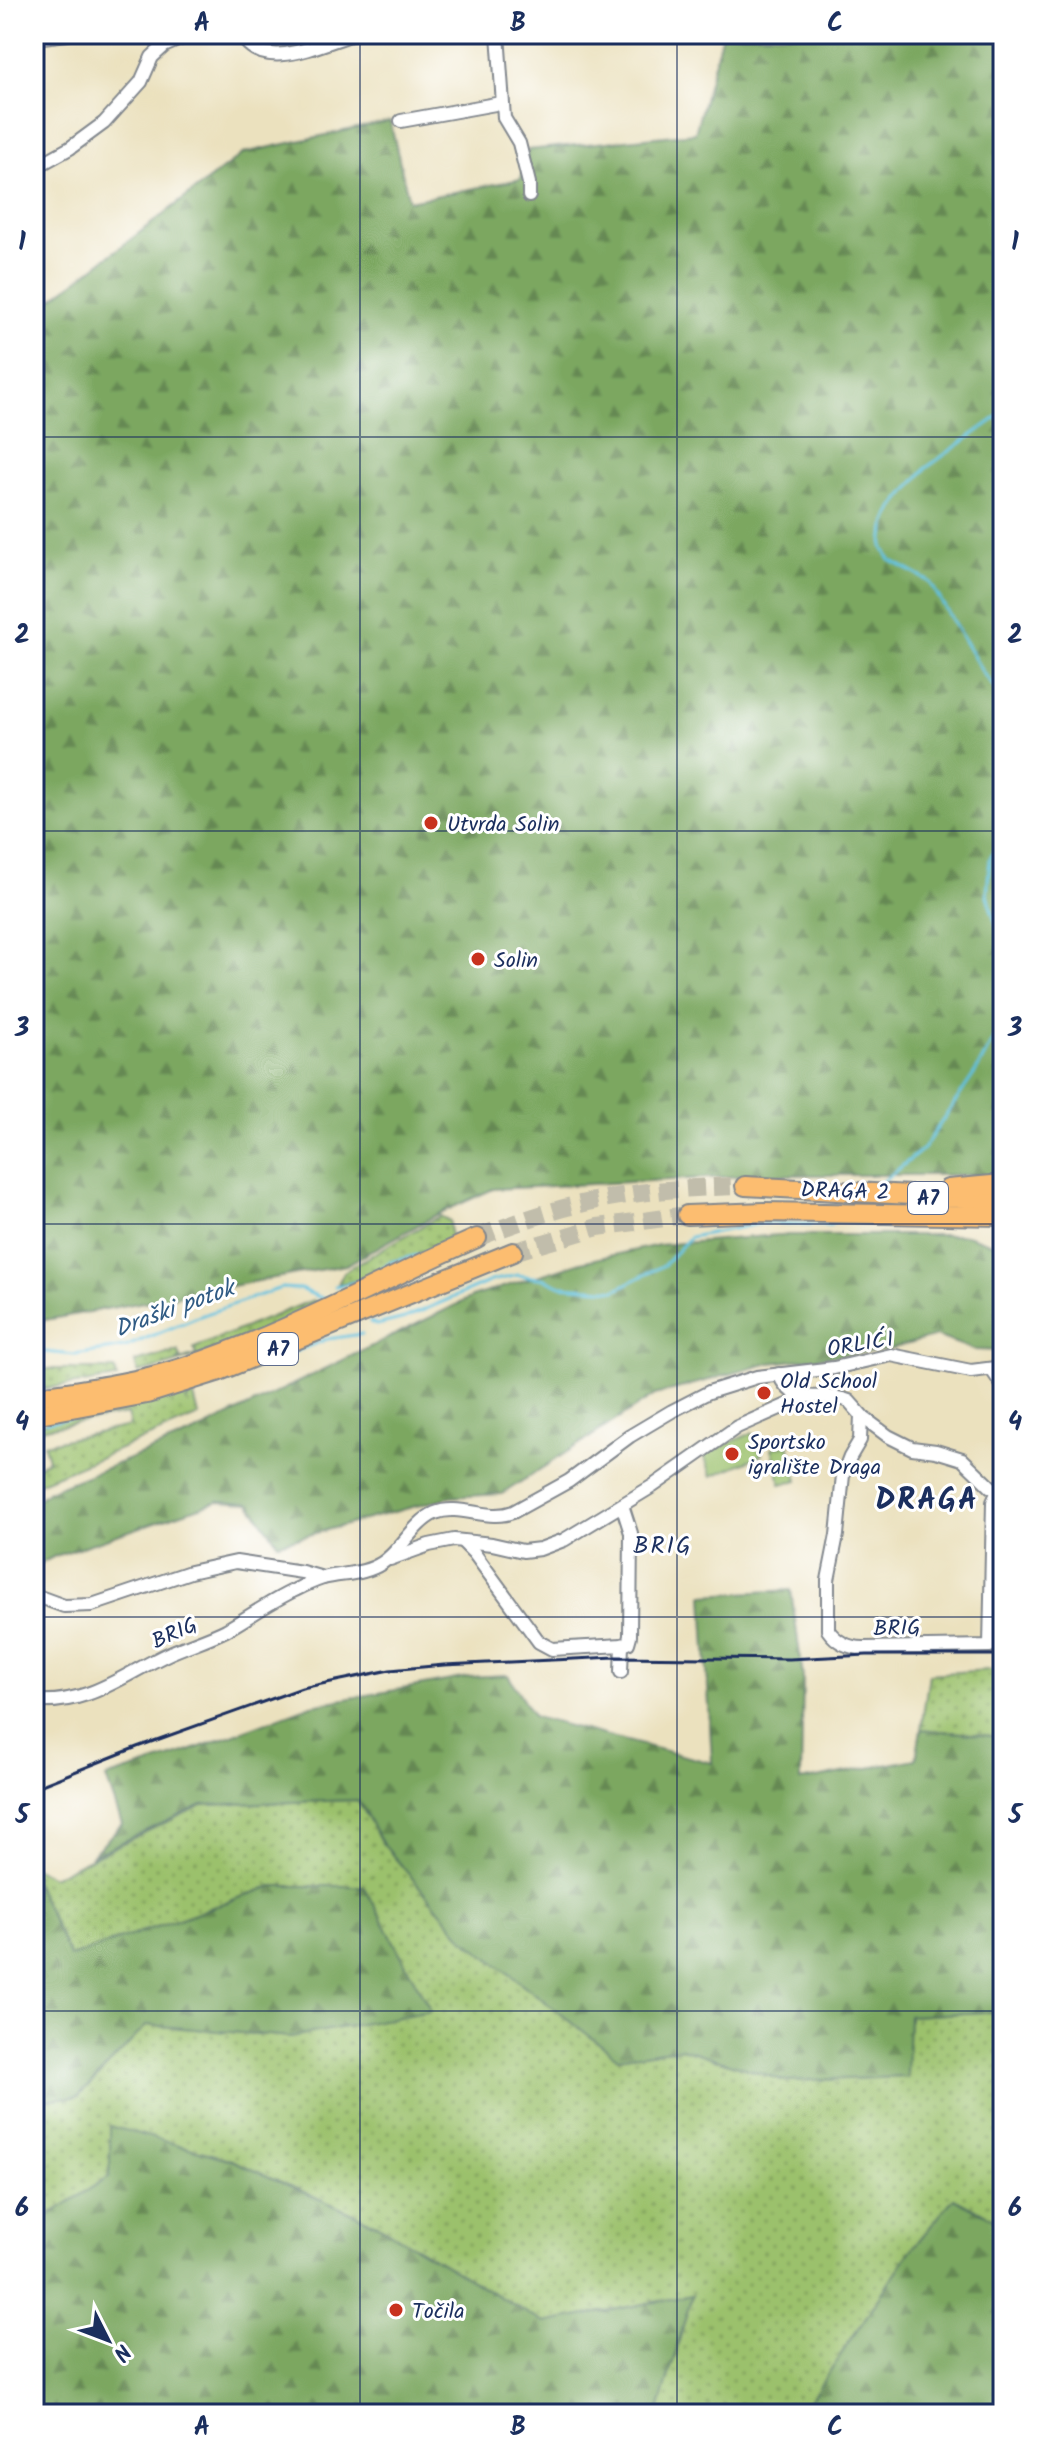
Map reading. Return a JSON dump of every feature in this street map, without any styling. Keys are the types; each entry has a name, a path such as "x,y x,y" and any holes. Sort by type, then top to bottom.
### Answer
{"highway":[{"path":"853,1188 937,1190 1003,1184"},
{"name":"A7","path":"745,1186 853,1188 1002,1213"},
{"name":"DRAGA 2","path":"687,1215 973,1216 1002,1213"},
{"name":"A7","path":"34,1397 125,1384 237,1348 477,1238"},
{"name":"A7","path":"34,1415 147,1394 217,1372 513,1252"}],"street":[{"path":"34,38 68,34"},
{"path":"34,168 70,148 104,123 141,82 152,57 164,46 191,34"},
{"path":"241,34 252,49 263,54 283,55 354,34"},
{"path":"498,34 501,103 504,118 519,143 529,183 529,196"},
{"path":"401,121 501,103"},
{"name":"ORLIĆI","path":"779,1374 834,1368 891,1355 956,1370 998,1368 1003,1386"},
{"path":"779,1374 789,1389 805,1397"},
{"name":"BRIG","path":"386,1560 433,1514 460,1510 504,1515 569,1481 630,1436 709,1392 757,1377 779,1374"},
{"name":"BRIG","path":"34,1701 68,1700 92,1694 168,1654 226,1630 294,1590 323,1578 360,1572 429,1545 482,1542 523,1551 540,1549 564,1540 622,1505 737,1427 805,1397 843,1398 888,1436 912,1448 962,1459 1000,1492 993,1502 990,1646 852,1648 828,1630 827,1588 837,1535 843,1475 860,1440 861,1415"},
{"path":"462,1541 539,1642 552,1649 622,1645 628,1643 630,1636 631,1533 622,1505"},
{"name":"BRIG","path":"34,1595 64,1606 92,1605 190,1572 235,1562 323,1578"},
{"path":"621,1672 622,1645"}],"green space":[{"path":"722,34 1003,34 1003,1175 766,1175 493,1189 438,1214 346,1265 34,1322 34,313 244,153 390,121 409,201 521,179 528,150 695,133"},
{"path":"440,1216 450,1221 453,1237 416,1255 391,1261 367,1279 338,1284 344,1272 356,1264"},
{"path":"778,1235 967,1235 998,1246 1003,1277 1003,1351 974,1350 936,1336 887,1350 770,1363 655,1395 502,1494 450,1497 278,1543 249,1503 218,1501 55,1556 34,1567 34,1503 48,1491 192,1434 472,1297 581,1262 659,1245"},
{"path":"313,1300 317,1303 311,1309 247,1337 204,1354 138,1373 135,1362 178,1351 181,1357 177,1361 196,1355 194,1348"},
{"path":"34,1369 115,1369 117,1378 34,1390"},
{"path":"190,1390 186,1402 193,1392 199,1416 34,1485 34,1469 48,1460 44,1444 130,1426 127,1414 45,1428 34,1433 34,1425 146,1404"},
{"name":"Sportsko igralište Draga","path":"752,1433 762,1455 712,1476 703,1454"},
{"path":"789,1444 798,1480 781,1484 772,1448"},
{"path":"791,1590 803,1677 801,1781 916,1759 921,1729 1001,1737 998,1756 1003,1754 1003,2011 909,2016 907,2077 785,2081 682,2048 618,2058 464,1939 382,1843 358,1800 202,1805 90,1857 122,1824 106,1778 184,1753 312,1705 468,1677 508,1675 534,1717 712,1763 703,1595"},
{"path":"1003,1669 1003,1754 998,1757 1001,1737 921,1729 929,1674"},
{"path":"358,1800 382,1843 618,2058 682,2048 785,2081 906,2077 909,2016 1003,2011 1003,2224 954,2198 911,2250 801,2414 658,2414 692,2295 544,2323 376,2224 229,2159 110,2127 110,2176 34,2225 34,2101 79,2096 146,2025 291,2037 272,1886 70,1957 34,1881 34,1867 52,1877 202,1805"},
{"path":"34,1881 70,1957 273,1886 364,1886 431,2011 291,2037 147,2025 79,2096 34,2101"},
{"path":"110,2126 229,2159 376,2224 544,2323 692,2295 658,2414 34,2414 34,2225 110,2176"},
{"path":"954,2198 1003,2224 1003,2414 801,2414 911,2250"}],"waterway":[{"name":"Draški potok","path":"1003,413 926,468 893,508 885,527 883,547 890,560 930,582 983,673 1003,698"},
{"name":"Draški potok","path":"1003,836 990,858 987,895 1003,945"},
{"name":"Draški potok","path":"880,1184 923,1149 977,1070 1003,1021"},
{"name":"Draški potok","path":"370,1322 377,1325 405,1318 491,1281 518,1275 546,1279 561,1286 615,1290 664,1265 690,1237 764,1223 830,1225 837,1220"},
{"path":"335,1286 368,1280 391,1262 418,1255"},
{"name":"Draški potok","path":"34,1351 75,1355 125,1347 200,1316 281,1288 300,1289 324,1299"},
{"path":"232,1376 327,1339 362,1334"},
{"path":"46,1422 101,1412"}],"tunnel":[{"path":"477,1238 544,1214 608,1198 673,1189 745,1186"},
{"path":"513,1252 598,1227 687,1215"}],"railway":[{"path":"34,1788 137,1747 302,1688 390,1670 616,1657 789,1659 867,1655 1003,1655"}],"place":[{"name":"Utvrda Solin","path":"431,823"},
{"name":"Solin","path":"478,959"},
{"name":"Old School Hostel","path":"764,1393"},
{"name":"Sportsko igralište Draga","path":"732,1454"},
{"name":"Točila","path":"396,2310"}],"district":[{"name":"DRAGA","path":"927,1499"},
{"name":"BRIG","path":"663,1545"}]}
